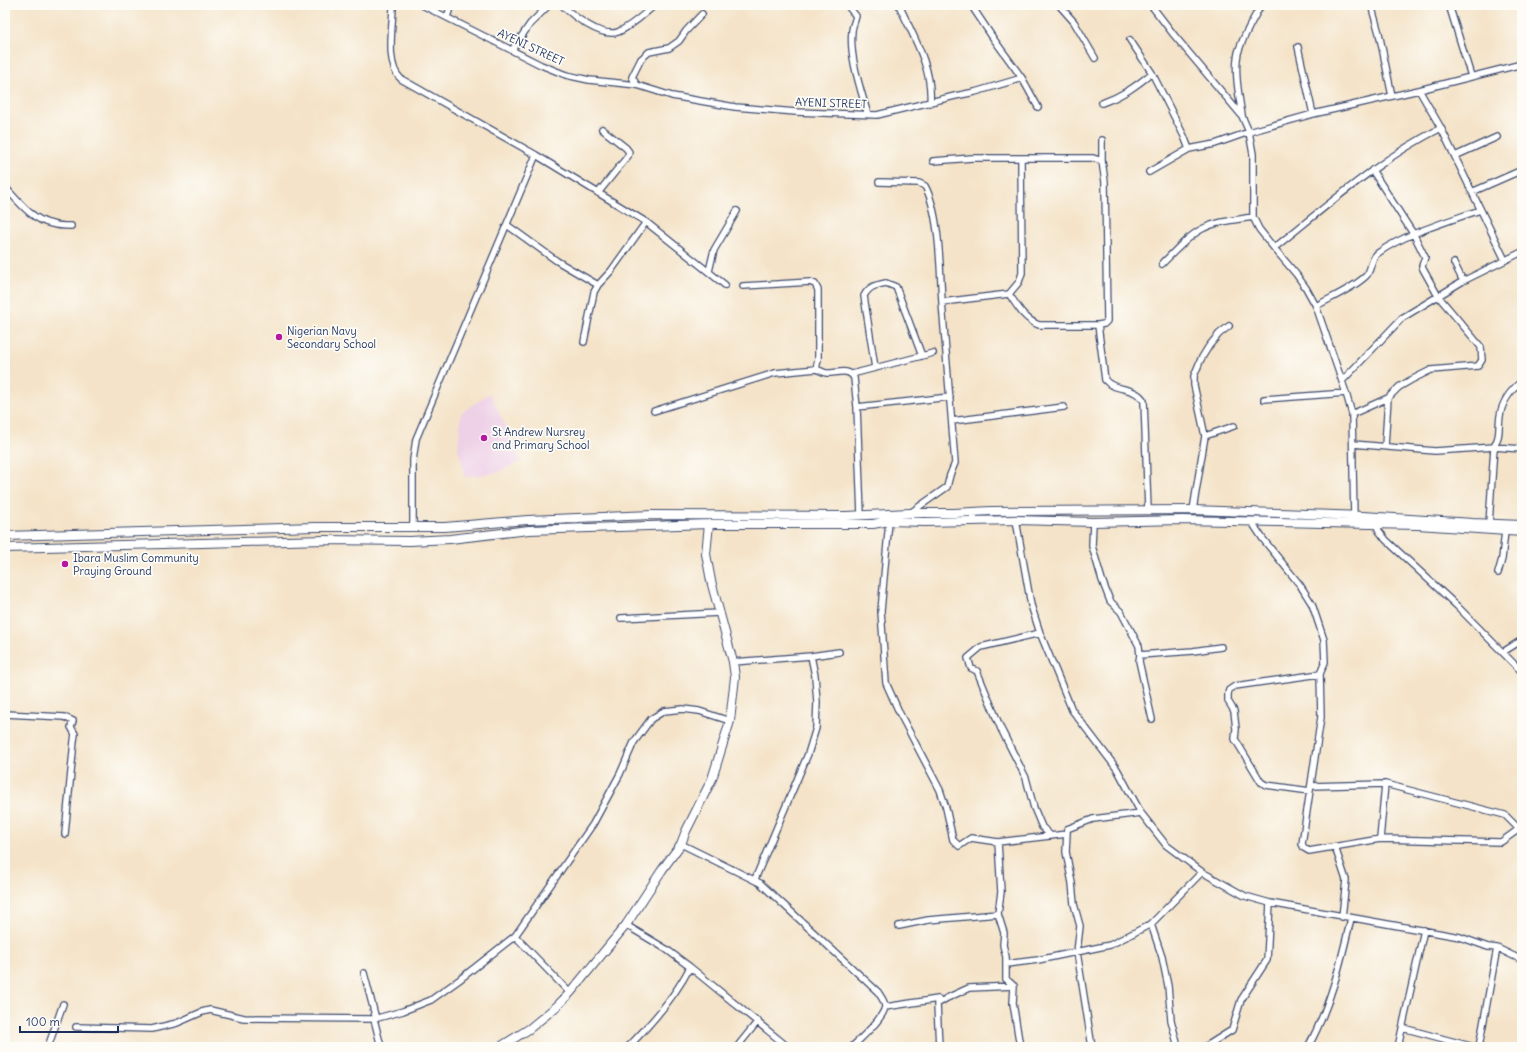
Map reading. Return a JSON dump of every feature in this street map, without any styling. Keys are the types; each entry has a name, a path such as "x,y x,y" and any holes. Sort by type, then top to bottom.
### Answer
{"main road":[{"path":"5,548 318,540 410,541 465,538 529,530 808,520 861,515 910,513 1193,510 1354,519 1522,525"},
{"path":"5,536 315,527 445,528 528,520 652,515 808,520 873,524 889,522 1016,520 1093,522 1354,519 1376,524 1418,525 1522,532"},
{"path":"528,520 529,530"},
{"path":"500,1047 529,1029 557,1006 570,993 626,925 662,870 682,844 686,831 712,779 730,721 735,677 733,662 710,581 706,554 709,524"}],"street":[{"path":"394,5 391,60 395,74 401,79 536,155 646,222 725,286"},
{"name":"AYENI STREET","path":"422,5 540,65 566,75 589,80 637,85 672,96 734,107 796,112 877,115 975,92 1022,78"},
{"path":"447,17 451,5"},
{"path":"512,50 530,24 549,5"},
{"path":"562,5 586,25 608,33 617,32 629,25 655,5"},
{"path":"847,5 856,16 852,31 853,53 856,74 868,114"},
{"path":"899,5 928,71 931,90 930,103"},
{"path":"971,5 1022,78 1038,107"},
{"path":"1059,5 1074,22 1095,58"},
{"path":"1151,5 1174,35 1242,116"},
{"path":"1261,5 1247,32 1238,54 1237,82 1242,116 1249,132 1253,154 1253,217 1259,229 1306,288 1316,306 1342,381 1352,414 1354,519"},
{"path":"1371,5 1379,33 1392,96"},
{"path":"1450,5 1471,76"},
{"path":"637,85 632,77 641,59 649,52 669,48 679,41 702,14"},
{"path":"1130,40 1152,73 1189,149"},
{"path":"1298,47 1313,114"},
{"path":"1150,172 1189,149 1215,144 1249,132 1313,114 1419,90 1522,64"},
{"path":"1102,103 1128,92 1152,73"},
{"path":"1419,90 1456,156 1480,210 1505,260"},
{"path":"1274,248 1372,170 1441,128"},
{"path":"598,193 628,156 629,152 602,129"},
{"path":"1456,156 1497,137"},
{"path":"1009,294 1023,315 1030,322 1039,325 1098,325 1104,324 1107,321 1105,182 1102,161 1102,140"},
{"path":"413,528 413,460 416,438 536,155"},
{"path":"933,161 972,158 1093,158 1102,161"},
{"path":"942,302 1009,294 1019,282 1022,273 1021,159"},
{"path":"1352,414 1388,398 1399,387 1421,374 1431,370 1478,366 1482,360 1481,347 1438,296 1423,270 1422,266 1425,257 1414,235 1372,170"},
{"path":"1472,192 1522,170"},
{"path":"879,182 919,183 925,186 932,202 941,266 942,302 955,464 947,487 910,513"},
{"path":"5,187 24,208 33,215 51,224 71,226"},
{"path":"1316,306 1357,283 1367,275 1370,270 1371,263 1377,254 1395,243 1480,210"},
{"path":"709,272 714,250 737,211"},
{"path":"1162,264 1192,236 1202,229 1226,221 1253,217"},
{"path":"584,342 594,292 646,222"},
{"path":"507,225 557,261 598,285"},
{"path":"1342,381 1402,318 1463,281 1522,252"},
{"path":"1454,263 1463,281"},
{"path":"743,286 810,282 815,284 818,290 818,360 816,369"},
{"path":"875,368 864,296 867,290 886,282 896,287 922,356"},
{"path":"1098,325 1105,380 1112,385 1137,394 1144,401 1148,510"},
{"path":"1193,510 1205,436 1194,386 1194,376 1201,359 1209,346 1219,334 1229,326"},
{"path":"654,411 775,373 816,369 826,373 847,372 852,374 934,353"},
{"path":"852,374 856,387 861,515"},
{"path":"1489,524 1494,447 1499,437 1500,415 1505,400 1522,381"},
{"path":"1264,399 1346,393"},
{"path":"857,407 950,397"},
{"path":"1385,446 1388,398"},
{"path":"952,421 1064,407"},
{"path":"1205,436 1234,426"},
{"path":"1353,444 1435,451 1494,447 1522,449"},
{"path":"1016,520 1031,605 1040,633 1072,710 1116,769 1141,812 1166,845 1202,872 1245,896 1270,903 1342,917 1460,937 1488,947 1497,948 1522,960"},
{"path":"1251,521 1263,539 1300,585 1312,604 1324,640 1325,662 1320,674 1321,717 1310,788 1302,844 1304,848 1309,850 1335,847 1380,839 1501,842 1520,830 1505,815 1385,784 1310,788 1266,785 1261,782 1235,739 1236,729 1234,711 1228,702 1229,690 1235,686 1320,674"},
{"path":"889,522 881,611 886,683 900,714 940,790 946,808 953,840 959,846 971,838 998,842 1067,834 1067,829"},
{"path":"1093,522 1092,546 1102,580 1110,601 1121,612 1139,646 1139,661 1152,719"},
{"path":"1376,524 1386,540 1504,652 1522,672"},
{"path":"1498,573 1502,559 1505,531"},
{"path":"621,618 718,613"},
{"path":"1040,633 981,647 968,658 971,668 977,671 1001,729 1026,778 1034,808 1042,827 1051,836"},
{"path":"1504,652 1522,640"},
{"path":"1140,655 1193,651 1221,647"},
{"path":"733,662 811,656 839,652"},
{"path":"755,879 808,754 816,728 816,689 811,656"},
{"path":"76,1027 152,1029 177,1023 210,1010 229,1013 244,1018 375,1019 403,1011 431,1000 459,980 514,936 593,824 620,774 634,742 651,719 664,711 683,709 699,711 730,721"},
{"path":"5,714 64,717 73,721 71,726 75,734 65,834"},
{"path":"1380,839 1385,784"},
{"path":"1067,829 1093,819 1141,812"},
{"path":"1067,829 1066,852 1072,883 1074,904 1080,926 1077,952 1092,1047"},
{"path":"998,842 1001,892 998,914 1004,932 1003,944 1006,957 1006,979 1014,986"},
{"path":"682,844 755,879 878,992 884,1001 885,1007 882,1014 852,1047"},
{"path":"1335,847 1346,880 1342,917"},
{"path":"1006,964 1038,960 1110,945 1151,924 1202,872"},
{"path":"1205,1047 1232,1030 1241,1000 1267,960 1270,903"},
{"path":"899,926 928,920 998,914"},
{"path":"1308,1047 1314,1036 1339,970 1352,918"},
{"path":"1151,924 1164,964 1168,986 1171,1020 1178,1047"},
{"path":"626,925 666,949 690,967 788,1047"},
{"path":"1398,1047 1424,930"},
{"path":"514,936 570,993"},
{"path":"1479,1047 1497,948"},
{"path":"628,1047 672,998 690,967"},
{"path":"364,973 381,1047"},
{"path":"937,1004 969,988 1014,986"},
{"path":"1014,986 1012,1003 1020,1047"},
{"path":"885,1007 938,999 939,1047"},
{"path":"48,1047 62,1004"},
{"path":"737,1047 758,1022"},
{"path":"1403,1028 1474,1047"}],"shaded area":[{"name":"St Andrew Nursrey and Primary School","path":"490,393 521,461 496,473 464,477 458,449 461,413"}],"place":[{"name":"Nigerian Navy Secondary School","path":"279,337"},
{"name":"St Andrew Nursrey and Primary School","path":"484,438"},
{"name":"Ibara Muslim Community Praying Ground","path":"65,564"}]}
